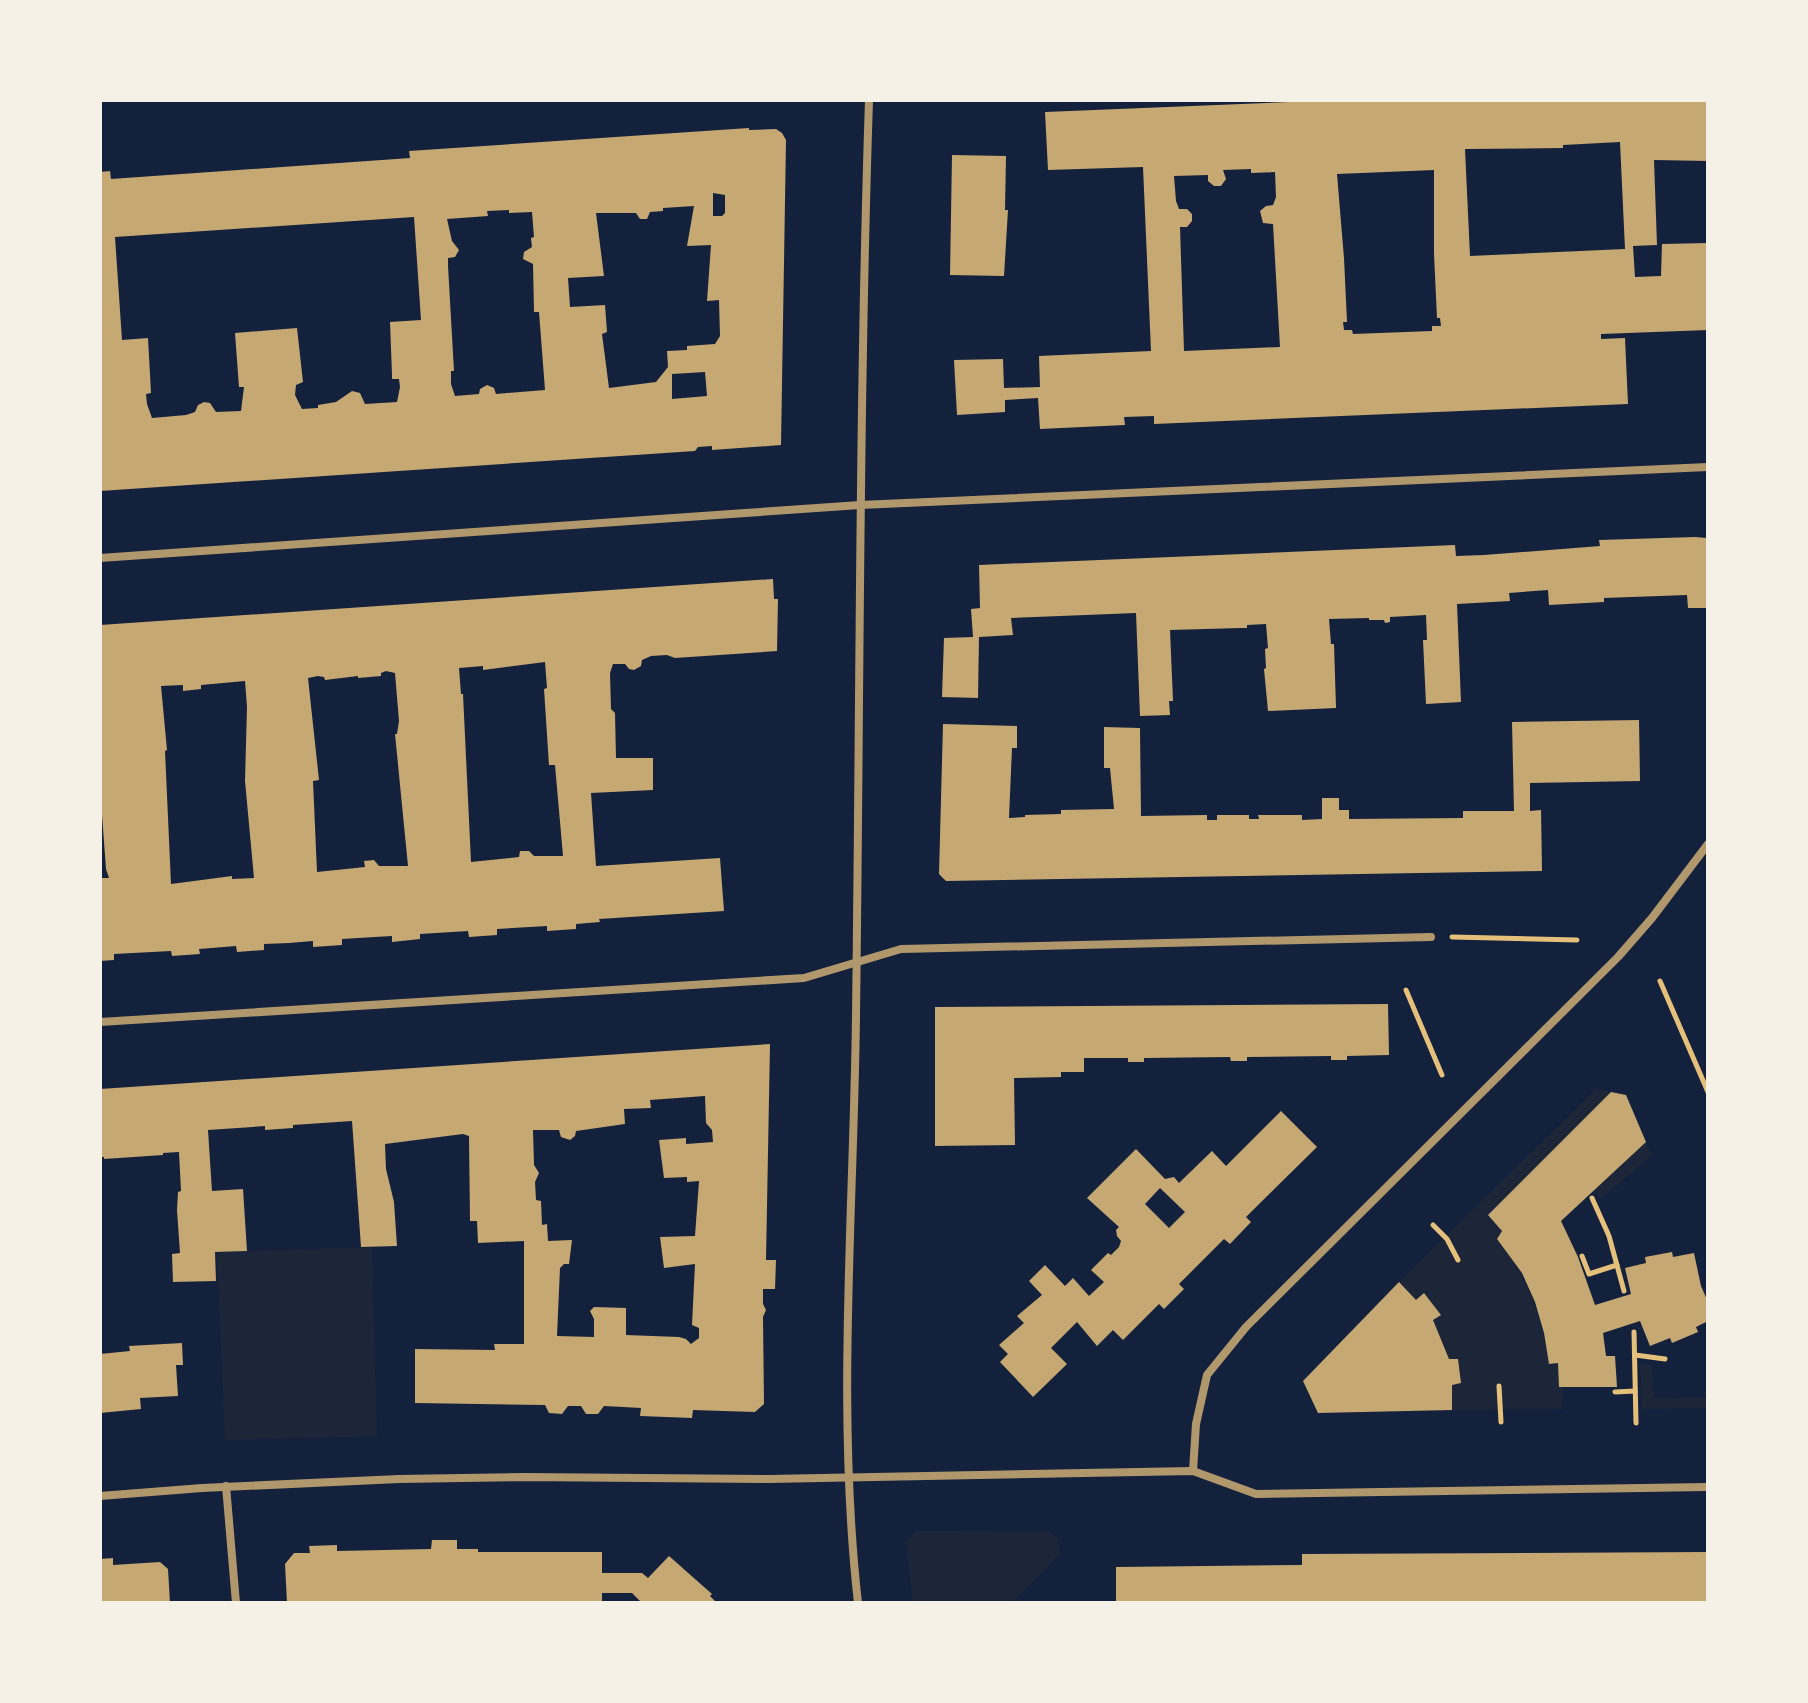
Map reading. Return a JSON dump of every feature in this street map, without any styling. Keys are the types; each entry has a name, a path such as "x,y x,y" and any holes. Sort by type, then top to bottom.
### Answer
{"street":[{"path":"858,1603 848,1478 857,961 860,505 869,100"},
{"path":"100,558 860,505 1708,467"},
{"path":"1193,1471 1196,1424 1207,1375 1246,1327 1618,957 1708,844"},
{"path":"100,1022 795,979 901,949 947,946 1431,937"},
{"path":"100,1496 226,1486 524,1477 848,1478 1193,1471 1256,1494 1708,1487"},
{"path":"226,1486 236,1603"}],"path":[{"path":"1431,937 1577,940"},
{"path":"1660,981 1708,1092"},
{"path":"1406,990 1442,1075"},
{"path":"1592,1198 1609,1236 1624,1291"},
{"path":"1433,1225 1447,1239 1458,1260"},
{"path":"1582,1256 1589,1274 1617,1265"},
{"path":"1634,1332 1636,1423"},
{"path":"1635,1355 1665,1359"},
{"path":"1499,1386 1501,1422"},
{"path":"1615,1392 1635,1391"}],"shaded area":[{"path":"1596,1089 1611,1092 1488,1215 1502,1231 1497,1239 1532,1298 1549,1364 1558,1363 1563,1387 1562,1409 1452,1410 1449,1359 1433,1320 1440,1315 1424,1293 1416,1300 1399,1282"},
{"path":"1646,1142 1652,1155 1601,1199 1594,1188"},
{"path":"372,1247 377,1436 225,1440 217,1252"},
{"path":"1647,1363 1652,1367 1654,1398 1708,1397 1708,1408 1642,1409 1640,1366"},
{"path":"916,1531 1050,1532 1058,1538 1060,1554 1012,1603 913,1603 906,1542"}],"building":[{"path":"1340,100 1708,100 1708,161 1654,160 1657,245 1633,246 1635,277 1661,276 1662,244 1708,243 1708,330 1601,334 1601,339 1625,338 1628,404 1154,424 1154,416 1124,417 1125,425 1040,429 1038,398 1005,400 1005,412 957,415 954,360 1003,359 1004,388 1040,387 1039,356 1151,351 1143,167 1048,170 1045,112","holes":["1620,142 1625,249 1470,256 1465,149 1563,148 1563,145","1223,170 1275,172 1276,197 1273,205 1260,211 1263,223 1273,224 1280,347 1184,351 1180,227 1187,227 1192,221 1192,214 1187,209 1179,209 1174,176 1208,175 1208,181 1214,186 1221,186 1226,179","1434,170 1434,254 1437,318 1440,318 1441,326 1432,326 1432,331 1353,334 1352,330 1344,330 1343,322 1347,322 1337,174"]},
{"path":"749,128 776,129 782,133 786,140 781,445 712,450 712,446 698,447 695,451 100,491 100,172 110,171 111,179 410,158 409,151","holes":["713,193 725,195 725,213 713,216","694,206 687,246 711,245 707,301 719,300 720,336 715,344 667,351 668,367 656,382 609,388 602,334 607,332 605,305 570,307 568,278 604,276 596,213 636,213 640,219 647,219 650,212 663,211 663,208","487,211 532,212 534,237 531,238 532,247 524,252 523,259 533,264 534,312 539,312 545,390 496,394 494,388 487,385 480,389 479,394 455,396 451,384 451,371 454,371 448,258 455,257 459,250 452,241 447,219 488,216","414,217 421,320 390,322 392,379 399,379 400,387 397,402 365,404 360,393 352,391 336,402 302,409 295,395 296,385 303,382 297,328 235,333 239,387 244,387 241,411 216,412 210,403 204,402 198,405 195,412 186,415 152,418 146,394 151,393 148,338 122,340 115,237","705,372 707,396 672,399 672,374"]},
{"path":"952,155 1006,156 1005,210 1008,210 1004,276 950,275"},
{"path":"1707,538 1708,542 1708,608 1688,608 1687,595 1604,598 1604,602 1549,605 1548,590 1509,593 1510,601 1457,604 1461,702 1426,704 1423,640 1427,640 1426,615 1390,617 1390,622 1385,623 1384,620 1369,618 1329,619 1331,644 1334,644 1336,708 1268,711 1264,669 1265,649 1268,648 1266,624 1247,625 1247,628 1170,630 1173,701 1169,701 1170,715 1140,716 1136,613 1011,618 1013,635 979,637 978,698 942,697 944,638 973,637 971,609 980,608 979,565 1455,545 1456,556 1484,555 1600,546 1599,540"},
{"path":"773,579 774,599 778,599 777,651 675,658 651,656 642,660 641,666 634,670 625,664 613,664 610,673 611,709 615,713 616,758 653,758 653,790 591,793 596,866 720,858 724,911 599,919 600,922 576,924 576,929 547,931 547,926 497,929 497,935 469,937 468,931 420,934 420,939 392,942 392,936 342,939 342,945 313,947 313,941 264,944 264,950 237,952 236,946 199,949 200,954 172,956 171,951 114,954 114,960 100,961 100,878 109,878 100,788 100,625","holes":["545,662 549,765 555,765 563,856 534,856 529,851 520,851 519,857 471,862 459,668 483,666 483,670","381,673 395,673 399,721 395,734 408,866 379,866 374,860 364,861 365,867 317,872 313,781 319,780 308,678 358,678 381,676","245,681 245,781 254,878 232,879 232,876 171,884 167,750 161,686 183,685 183,691 201,689 201,685"]},
{"path":"1639,720 1640,781 1530,783 1530,811 1541,810 1542,871 946,881 939,874 943,724 1017,726 1017,748 1012,748 1009,818 1061,814 1061,810 1114,809 1110,768 1104,768 1104,727 1140,728 1141,816 1207,815 1207,820 1217,820 1217,815 1249,815 1249,819 1259,819 1258,815 1302,815 1302,820 1322,819 1322,798 1339,798 1339,810 1349,810 1349,819 1463,818 1463,811 1514,811 1512,722"},
{"path":"1388,1004 1389,1055 1347,1056 1347,1060 1331,1060 1331,1056 1247,1057 1247,1061 1231,1061 1230,1057 1144,1058 1144,1062 1128,1062 1128,1058 1084,1058 1084,1072 1061,1072 1061,1077 1014,1078 1015,1145 935,1146 935,1007"},
{"path":"770,1044 766,1260 776,1260 775,1289 763,1289 766,1310 763,1317 764,1404 755,1412 693,1410 692,1418 640,1416 641,1408 623,1407 604,1406 598,1414 586,1414 581,1406 568,1406 562,1414 549,1413 545,1405 415,1403 415,1349 495,1350 494,1344 524,1344 524,1241 478,1243 477,1221 470,1221 469,1136 463,1134 385,1144 397,1246 361,1247 352,1121 265,1130 265,1126 208,1130 212,1191 243,1189 247,1251 215,1252 216,1281 173,1282 172,1254 180,1253 177,1210 178,1192 181,1191 179,1152 100,1157 100,1089","holes":["705,1096 706,1123 712,1130 713,1142 686,1144 686,1138 659,1140 664,1178 687,1177 687,1182 699,1181 695,1236 660,1237 664,1268 695,1264 692,1325 699,1328 699,1338 691,1344 679,1337 626,1335 626,1308 594,1307 590,1311 594,1319 594,1337 557,1336 560,1268 569,1264 572,1240 548,1241 547,1224 542,1225 541,1201 536,1200 535,1182 539,1173 534,1165 533,1130 559,1130 561,1137 570,1140 576,1131 625,1124 624,1109 651,1108 650,1100"]},
{"path":"1611,1092 1626,1095 1646,1142 1561,1221 1595,1305 1631,1294 1625,1268 1646,1263 1645,1257 1672,1252 1673,1257 1694,1253 1708,1302 1708,1321 1696,1327 1698,1332 1672,1343 1670,1338 1650,1346 1640,1321 1603,1333 1606,1356 1615,1356 1617,1387 1559,1387 1558,1363 1549,1364 1535,1302 1522,1273 1497,1239 1502,1231 1488,1215"},
{"path":"1281,1111 1317,1147 1246,1217 1251,1222 1230,1244 1224,1239 1179,1284 1184,1289 1164,1309 1159,1304 1123,1340 1113,1330 1097,1346 1077,1322 1051,1348 1067,1364 1033,1397 1000,1362 1008,1354 999,1345 1024,1323 1017,1316 1042,1295 1029,1281 1045,1265 1065,1286 1073,1278 1089,1296 1104,1282 1091,1270 1119,1247 1121,1241 1116,1230 1119,1227 1087,1198 1136,1149 1165,1179 1174,1177 1179,1183 1212,1151 1226,1166","holes":["1160,1188 1185,1212 1169,1228 1145,1204"]},
{"path":"1399,1282 1416,1300 1424,1293 1441,1315 1433,1320 1449,1359 1458,1359 1461,1383 1452,1385 1452,1410 1318,1413 1303,1381"},
{"path":"182,1343 183,1365 176,1365 178,1396 140,1398 141,1409 100,1413 100,1354 130,1351 129,1346"},
{"path":"432,1540 457,1540 457,1549 478,1549 478,1552 602,1552 602,1573 642,1573 648,1578 669,1556 712,1594 710,1596 717,1603 642,1603 632,1593 602,1593 602,1603 287,1603 285,1564 294,1553 310,1553 309,1546 337,1545 337,1551 431,1549"},
{"path":"1708,1552 1708,1603 1116,1603 1116,1567 1302,1565 1302,1554"},
{"path":"113,1558 113,1565 160,1562 168,1569 170,1603 100,1603 100,1559"}]}
